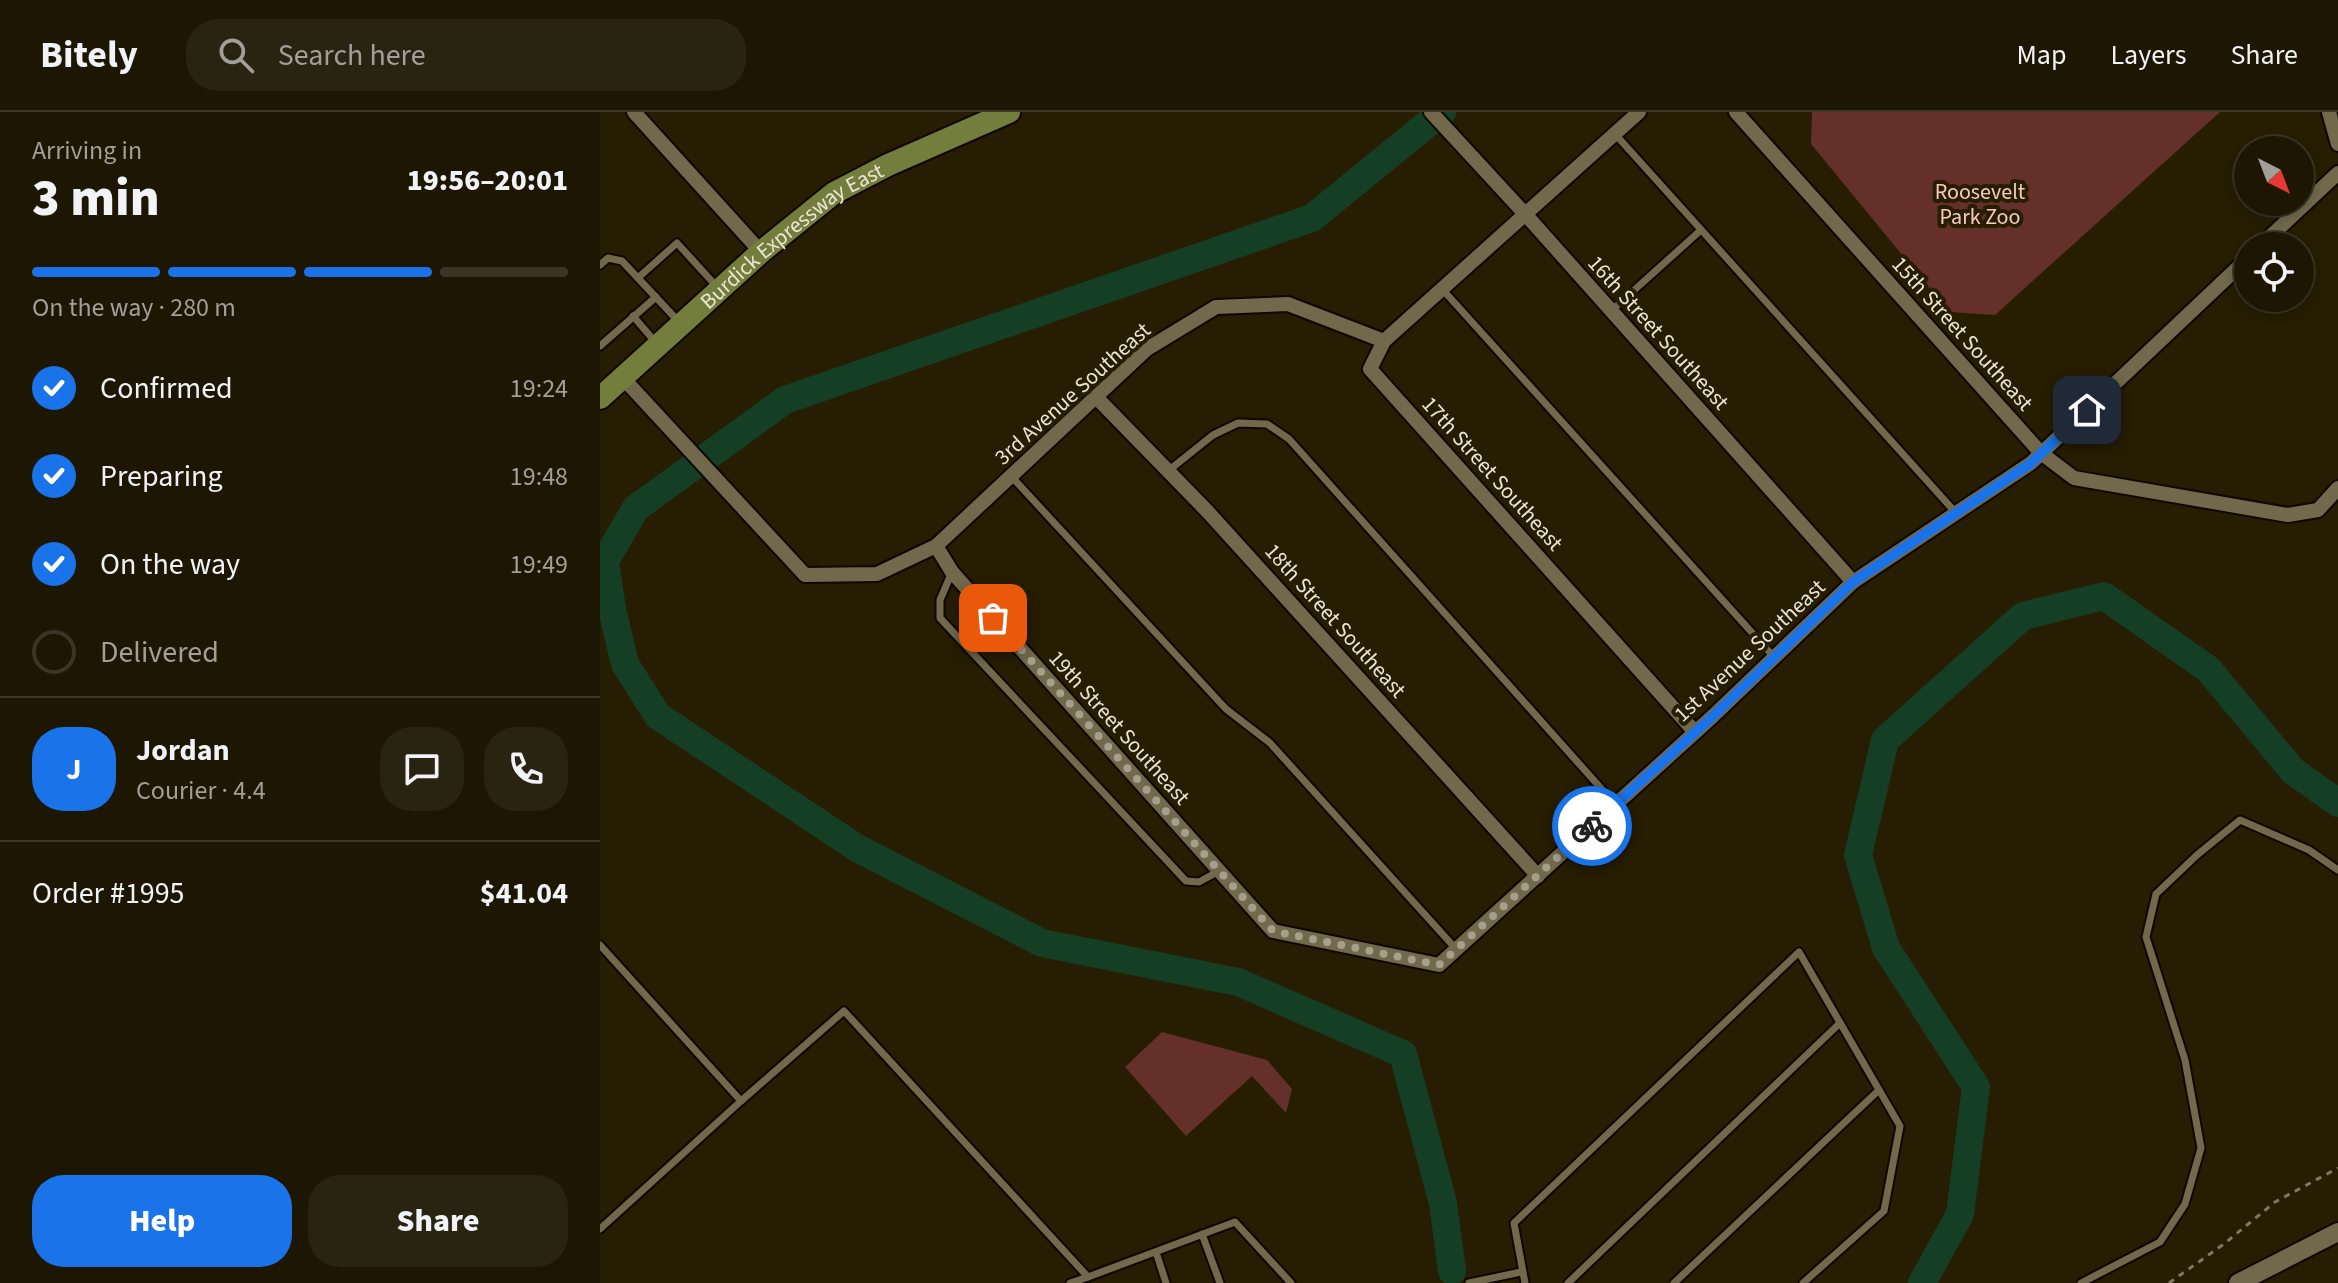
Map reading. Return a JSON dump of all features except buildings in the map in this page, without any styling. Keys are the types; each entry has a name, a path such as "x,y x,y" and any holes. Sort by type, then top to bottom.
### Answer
{"main road":[{"name":"Burdick Expressway East","path":"600,398 761,252 834,193 888,165 1009,112"}],"street":[{"path":"634,112 761,252"},
{"name":"16th Street Southeast","path":"1431,112 1853,582"},
{"path":"1384,341 1639,112"},
{"name":"15th Street Southeast","path":"1736,112 2041,453 2074,478 2288,515 2318,510 2338,488"},
{"path":"2329,112 2338,144"},
{"path":"2275,232 2338,173"},
{"name":"1st Avenue Southeast","path":"1439,965 1695,732 1853,582 2031,463 2234,271"},
{"name":"3rd Avenue Southeast","path":"936,546 1147,349 1216,307 1288,304 1384,341"},
{"name":"17th Street Southeast","path":"1384,341 1370,369 1695,732"},
{"path":"623,378 805,575 877,574 936,546"},
{"name":"18th Street Southeast","path":"1097,398 1229,536 1538,876"},
{"name":"19th Street Southeast","path":"936,546 952,572 1273,931 1439,965"},
{"path":"2238,1283 2338,1232"}],"lane":[{"path":"1615,134 1956,513"},
{"path":"1611,311 1701,230"},
{"path":"639,277 677,243 719,290"},
{"path":"600,265 608,258 622,261 681,324"},
{"path":"1443,290 1774,657"},
{"path":"600,346 656,297"},
{"path":"633,316 658,346"},
{"path":"1168,471 1213,435 1238,423 1267,424 1289,439 1616,805"},
{"path":"1011,476 1226,709 1270,743 1457,949"},
{"path":"952,572 940,600 940,618 1186,881 1199,882 1219,871"},
{"path":"2081,1283 2160,1242 2185,1204 2201,1148 2185,1060 2146,937 2156,894 2240,820 2309,850 2338,870"},
{"path":"600,945 741,1101"},
{"path":"1525,1283 1514,1223 1799,952 1900,1126 1884,1211 1803,1283"},
{"path":"600,1229 844,1011 1088,1277"},
{"path":"1568,1283 1840,1023"},
{"path":"1674,1283 1879,1090"},
{"path":"1070,1283 1235,1222 1291,1283"},
{"path":"1202,1234 1220,1283"},
{"path":"1156,1252 1166,1283"},
{"path":"1469,1283 1521,1272"}],"path":[{"path":"2169,1283 2224,1244 2275,1202 2338,1168"}],"green space":[{"name":"Roosevelt Park Zoo","path":"1812,112 2220,112 1995,315 1949,312 1811,144"},
{"path":"1162,1032 1267,1060 1292,1089 1286,1113 1252,1076 1186,1136 1125,1067"}],"waterway":[{"path":"1442,112 1312,218 785,400 636,508 605,561 625,664 658,716 857,848 1042,943 1238,982 1403,1054 1443,1203 1452,1271"},
{"path":"1922,1283 1960,1214 1976,1087 1886,948 1858,855 1885,740 2023,616 2104,596 2208,669 2293,771 2338,803"}],"way so far":[{"path":"993,618 1273,931 1439,965 1592,826"}],"route":[{"path":"1592,826 1853,582 2031,463 2087,410"}]}
